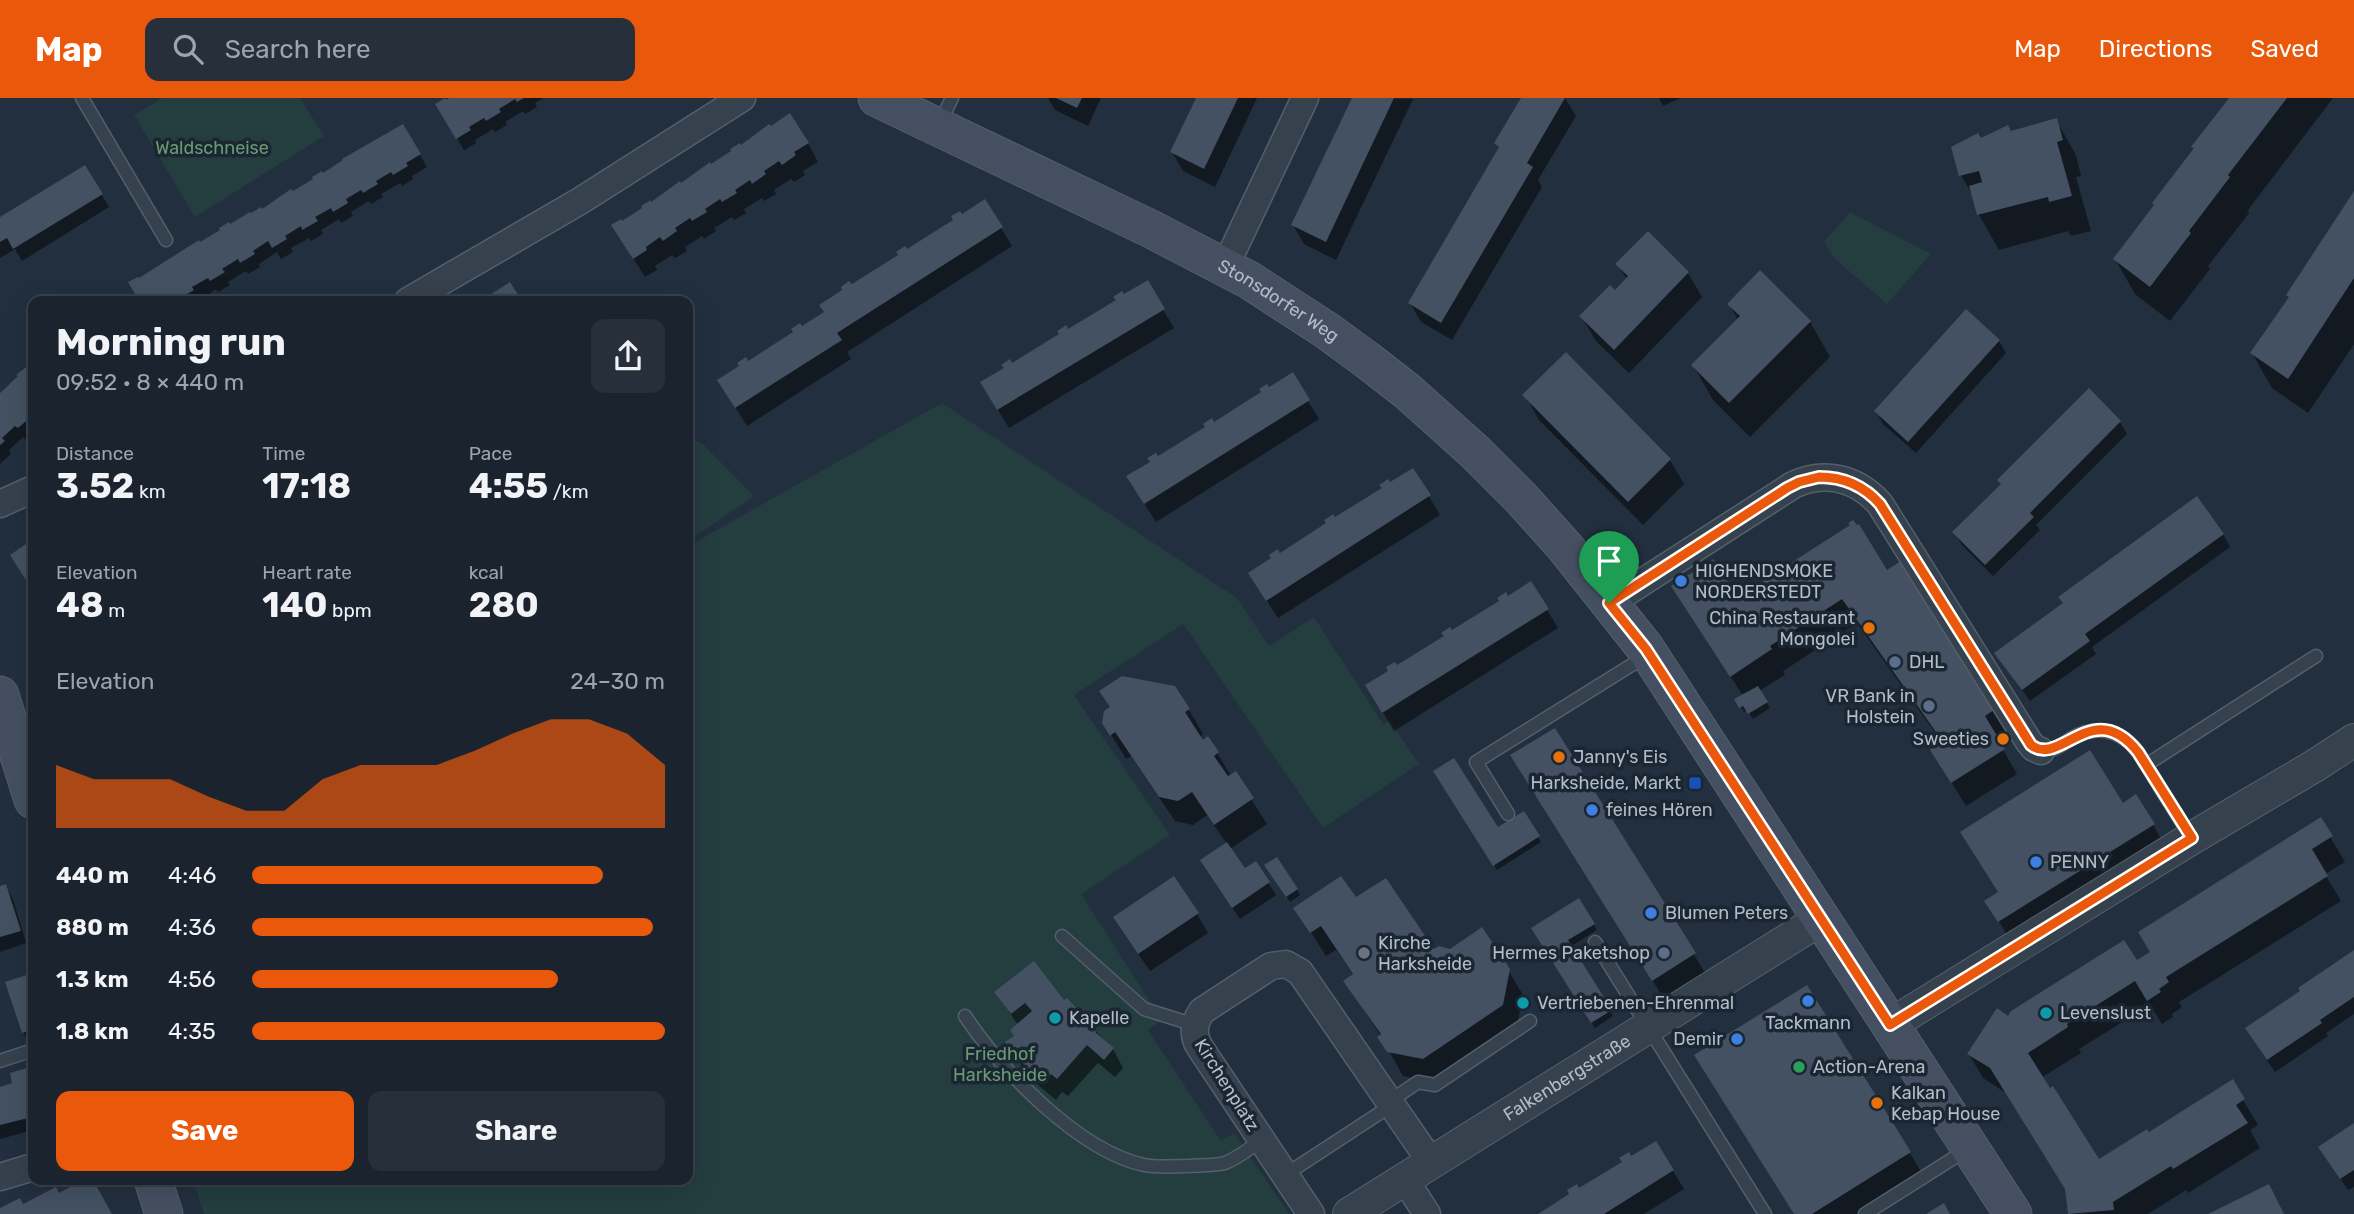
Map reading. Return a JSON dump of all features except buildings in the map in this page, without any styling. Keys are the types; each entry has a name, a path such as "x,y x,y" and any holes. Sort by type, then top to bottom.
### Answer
{"main road":[{"name":"Stonsdorfer Weg","path":"877,98 945,112 1225,267 1326,330 1407,391 1521,498 1565,547 1649,654 2013,1214"},
{"path":"0,695 28,784"},
{"path":"155,1185 164,1214"}],"street":[{"path":"417,296 564,211 742,98"},
{"path":"1225,267 1305,98"},
{"path":"1609,603 1793,485 1819,477 1846,480 1865,490 1880,504 2029,742 2041,751"},
{"path":"0,504 28,491"},
{"path":"1890,1025 2192,838 2352,744"},
{"name":"Falkenbergstraße","path":"1349,1214 1821,919"},
{"name":"Kirchenplatz","path":"1311,1214 1199,1046 1195,1036 1195,1025 1202,1011 1266,968 1276,964 1292,966 1303,976 1431,1161"},
{"path":"0,1177 28,1169"},
{"path":"1404,1178 1427,1214"}],"lane":[{"path":"82,98 166,240"},
{"path":"1508,814 1476,762 1649,654"},
{"path":"2146,765 2316,656"},
{"path":"2041,751 2052,750 2084,732 2109,731 2132,744 2192,838"},
{"path":"1062,936 1144,1009 1195,1025"},
{"path":"1595,942 1765,1214"},
{"path":"965,1016 999,1062 1039,1102 1085,1136 1122,1157 1150,1166 1210,1165 1231,1160 1262,1140"},
{"path":"1285,1175 1418,1082 1435,1085 1530,1021"},
{"path":"0,1061 28,1052"},
{"path":"1865,1214 1970,1148"}],"green space":[{"name":"Waldschneise","path":"162,98 300,98 324,136 195,217 134,115"},
{"path":"1850,212 1931,254 1887,304 1834,258 1824,242"},
{"name":"Friedhof Harksheide","path":"942,403 1237,598 1269,646 1314,617 1383,724 1390,721 1419,764 1323,828 1183,624 1074,695 1170,835 1081,894 1162,1020 1148,1030 1221,1141 1234,1133 1289,1214 204,1214 195,1185 693,1185 693,543"},
{"path":"693,440 702,443 754,496 694,537"}],"place":[{"name":"HIGHENDSMOKE NORDERSTEDT","path":"1681,581"},
{"name":"China Restaurant Mongolei","path":"1869,628"},
{"name":"DHL","path":"1895,662"},
{"name":"VR Bank in Holstein","path":"1929,706"},
{"name":"Sweeties","path":"2003,739"},
{"name":"Janny's Eis","path":"1559,757"},
{"name":"Harksheide, Markt","path":"1695,783"},
{"name":"feines Hören","path":"1592,810"},
{"name":"PENNY","path":"2036,862"},
{"name":"Blumen Peters","path":"1651,913"},
{"name":"Kirche Harksheide","path":"1364,953"},
{"name":"Hermes Paketshop","path":"1664,953"},
{"name":"Tackmann","path":"1808,1001"},
{"name":"Vertriebenen-Ehrenmal","path":"1523,1003"},
{"name":"Levenslust","path":"2046,1013"},
{"name":"Kapelle","path":"1055,1018"},
{"name":"Demir","path":"1737,1039"},
{"name":"Action-Arena","path":"1799,1067"},
{"name":"Kalkan Kebap House","path":"1877,1103"}],"route":[{"path":"1819,477 1846,480 1865,490 1880,504 2031,745 2037,750 2052,750 2084,732 2094,730 2109,731 2128,740 2192,838 1890,1025 1646,649 1609,603 1793,485 1819,477"}]}
